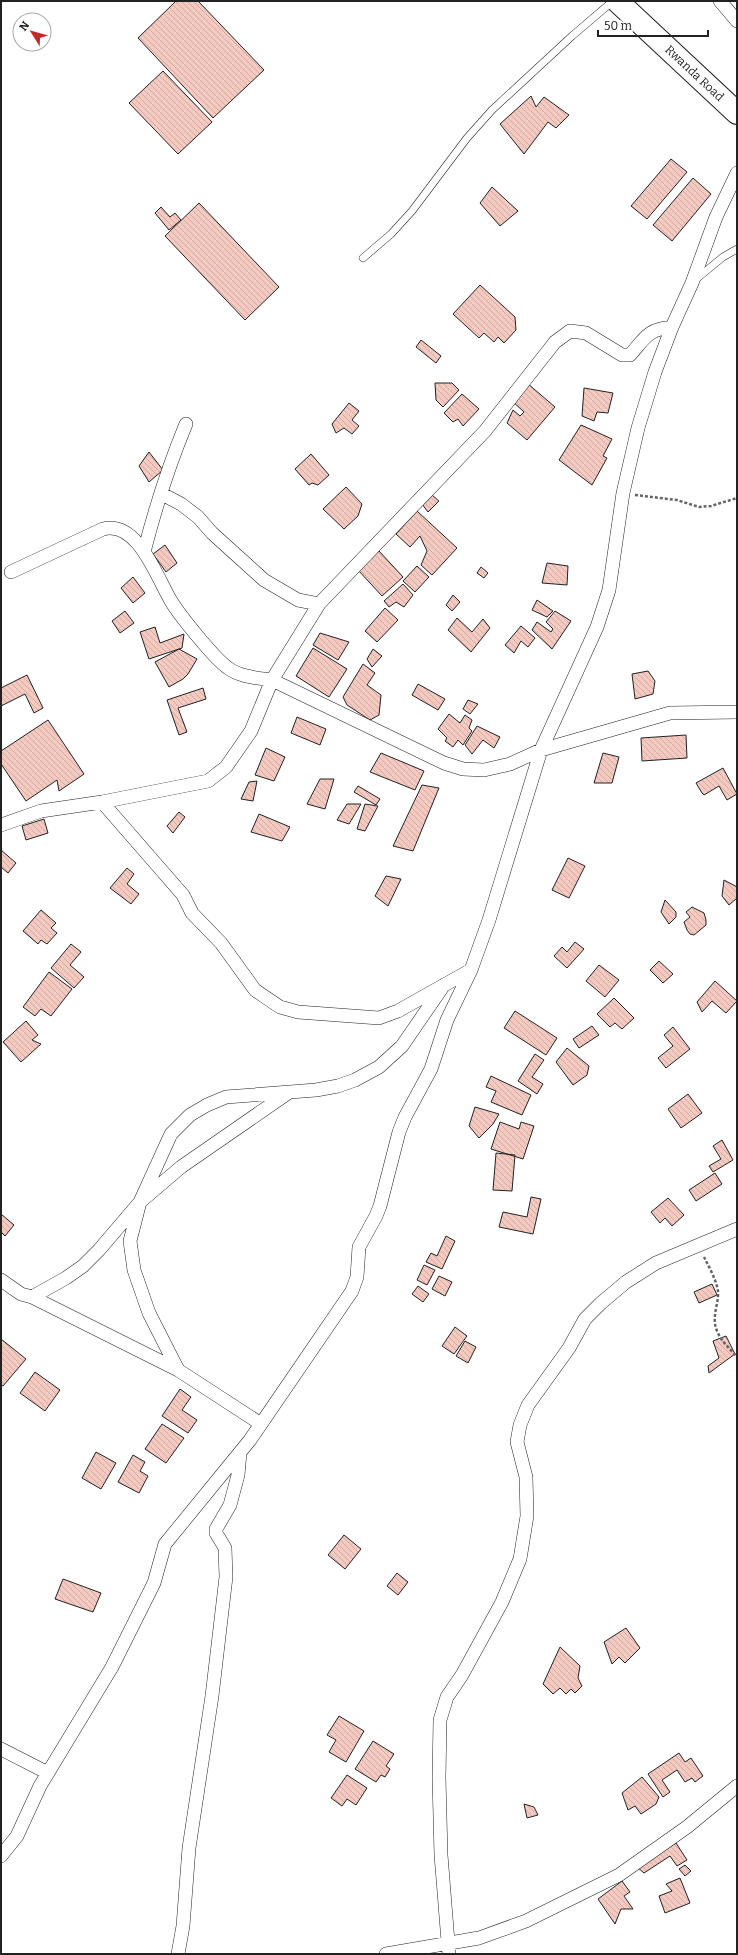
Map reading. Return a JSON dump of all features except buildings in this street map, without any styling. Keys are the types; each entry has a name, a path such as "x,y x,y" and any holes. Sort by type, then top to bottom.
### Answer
{"highway":[{"name":"Rwanda Road","path":"617,1 737,113"}],"street":[{"path":"720,1 737,21"},
{"path":"1,1856 17,1836 48,1773 112,1667 154,1583 165,1544 240,1453 352,1291 357,1277 359,1246 378,1211 399,1132 405,1117 431,1069 447,1020 471,970 498,891 541,750 598,627 608,590 623,493 638,428 655,372 672,327 692,283 716,217 735,182"},
{"path":"1,825 41,811 102,802 208,781 216,776 226,767 251,731 272,680 319,604 485,431 555,342 570,331 586,333 622,355 630,355 650,333 657,328 672,327"},
{"path":"144,552 153,519 176,449 186,424"},
{"path":"162,494 180,504 198,517 212,533 264,580 298,600 319,604"},
{"path":"11,572 103,529 111,527 128,535 144,552 171,601 221,662 229,669 242,675 272,680 444,763 463,769 484,770 510,764 541,750 670,712 737,712"},
{"path":"102,802 183,895 192,913 221,943 255,990 280,1006 298,1012 379,1018 398,1011 471,970"},
{"path":"178,1370 150,1313 134,1270 130,1241 140,1202 171,1134 177,1126 190,1116 207,1105 226,1097 338,1086 355,1080 379,1067 393,1056 411,1036 444,985"},
{"path":"32,1297 66,1278 83,1266 100,1250 140,1202 181,1167 288,1092"},
{"path":"449,1949 441,1855 439,1778 440,1720 447,1697 462,1675 502,1602 520,1559 527,1516 526,1477 517,1442 520,1425 528,1405 569,1348 585,1319 601,1303 626,1282 656,1263 737,1229"},
{"path":"1,1280 21,1294 32,1297 178,1370 261,1424"},
{"path":"177,1953 183,1926 189,1848 212,1696 226,1577 225,1548 216,1533 216,1529 230,1505 238,1475 240,1453"},
{"path":"1,1749 48,1773"},
{"path":"386,1954 449,1949 502,1931 618,1876 687,1827 737,1786"}],"lane":[{"path":"363,258 391,234 412,211 467,138 492,110 572,36 613,1"},
{"path":"692,283 723,257 737,249"}],"path":[{"path":"623,493 677,500 698,507 711,506 737,498"},
{"path":"698,1245 714,1275 718,1292 714,1312 716,1329 721,1340 737,1358"}]}
